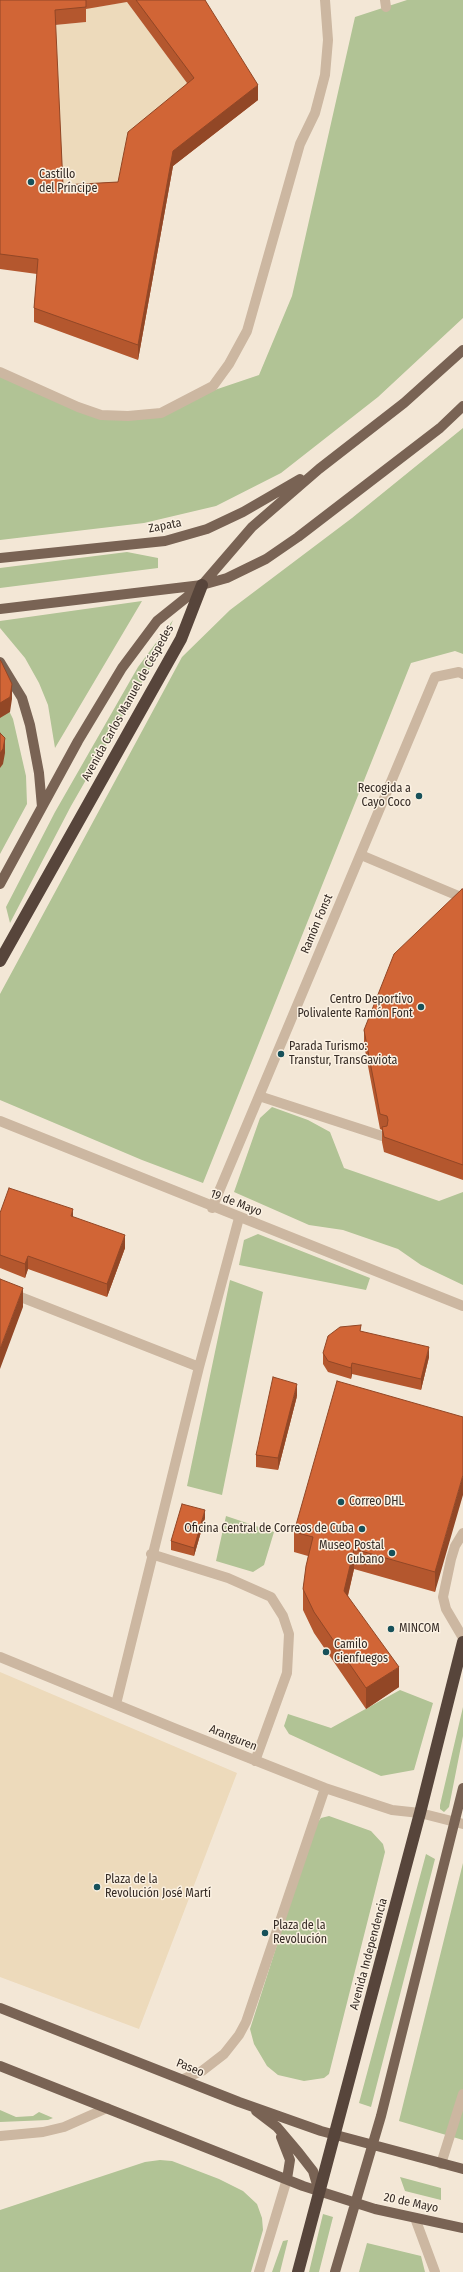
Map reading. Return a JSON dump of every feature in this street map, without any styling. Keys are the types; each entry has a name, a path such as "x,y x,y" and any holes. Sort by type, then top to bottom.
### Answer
{"highway":[{"name":"Avenida Carlos Manuel de Céspedes","path":"0,961 181,639 202,585"},
{"name":"Avenida Independencia","path":"298,2272 319,2191 336,2135 463,1642"}],"main road":[{"name":"Zapata","path":"202,585 252,527 319,469 404,402 463,350"},
{"path":"0,609 202,585 227,578 266,559 354,496 440,428 463,406"},
{"name":"Zapata","path":"0,558 165,541 206,529 243,512 319,469"},
{"name":"Avenida Carlos Manuel de Céspedes","path":"0,884 42,807 122,668 157,621 202,585"},
{"path":"0,662 22,698 30,725 38,766 42,807"},
{"path":"335,2272 372,2145 459,1823 463,1788"},
{"name":"Paseo","path":"0,2008 248,2105 336,2135 372,2145"},
{"path":"0,2066 107,2108 173,2136 354,2203"},
{"path":"248,2105 277,2128 309,2166 319,2191"},
{"path":"277,2128 290,2160 287,2179"},
{"path":"372,2145 463,2169"},
{"name":"20 de Mayo","path":"354,2203 463,2228"}],"street":[{"path":"0,372 78,407 101,415 128,416 161,413 212,386 229,364 247,331 300,144 315,113 325,75 328,40 325,0"},
{"name":"Ramón Fonst","path":"212,1208 435,678 459,672 463,674"},
{"path":"361,855 463,898"},
{"path":"259,1096 382,1136"},
{"name":"19 de Mayo","path":"0,1121 212,1208 463,1306"},
{"path":"116,1704 199,1367 239,1218"},
{"path":"0,1289 199,1367"},
{"path":"463,1533 451,1559 443,1597 446,1610 463,1638"},
{"path":"152,1554 228,1578 271,1597 283,1616 289,1634 287,1673 255,1761"},
{"name":"Aranguren","path":"0,1657 325,1788 392,1810 420,1813 459,1823"},
{"path":"183,2079 202,2071 224,2054 239,2035 246,2022 325,1788"},
{"path":"441,2164 463,2094"},
{"path":"0,2136 43,2132 64,2127 107,2108"},
{"path":"259,2272 287,2179"},
{"path":"415,2218 435,2272"}],"green space":[{"path":"407,0 463,0 463,318 378,397 281,473 216,506 144,523 0,540 0,372 101,415 161,413 188,399 259,375 292,296 355,17"},
{"path":"463,428 463,654 455,651 411,663 203,1183 142,1160 0,1100 0,994 182,657 230,610 352,518"},
{"path":"127,552 158,558 158,568 0,588 0,568"},
{"path":"142,601 55,748 48,705 39,683 25,658 0,628 0,621"},
{"path":"173,620 161,649 71,806 10,923 6,907 55,812 138,667"},
{"path":"0,692 13,719 26,776 27,804 0,854"},
{"path":"272,1107 308,1120 330,1132 344,1168 439,1201 463,1192 463,1285 421,1265 398,1249 343,1230 309,1225 234,1192 260,1118"},
{"path":"258,1234 370,1278 366,1290 239,1265 244,1240"},
{"path":"230,1280 263,1292 222,1495 187,1486"},
{"path":"226,1516 274,1532 264,1565 253,1572 216,1561"},
{"path":"400,1690 433,1703 414,1770 381,1776 289,1734 284,1726 288,1714 331,1728"},
{"path":"463,1707 463,1736 449,1807 444,1812 440,1809 440,1805"},
{"path":"329,1816 371,1831 383,1844 385,1852 329,2074 324,2078 304,2081 278,2075 267,2066 254,2044 250,2029 315,1826 321,1818"},
{"path":"426,1854 435,1859 371,2107 359,2103"},
{"path":"463,1863 463,2140 399,2121"},
{"path":"0,2110 16,2117 33,2116 39,2112 53,2118 48,2120 0,2122"},
{"path":"160,2160 172,2161 219,2179 243,2191 257,2204 262,2218 263,2230 251,2272 0,2272 0,2210 145,2162"},
{"path":"400,2177 441,2188 441,2200 405,2191"},
{"path":"323,2214 333,2217 319,2272 309,2272"},
{"path":"288,2240 280,2272 272,2272 283,2241"},
{"path":"367,2243 421,2256 425,2272 359,2272"}],"shaded area":[{"path":"85,0 96,7 127,2 194,92 112,227 63,200 55,25 86,22"},
{"name":"Plaza de la Revolución José Martí","path":"0,1672 237,1773 139,2029 0,1977"}],"building":[{"name":"Castillo del Príncipe","path":"0,0 86,0 86,7 55,10 63,185 118,182 128,132 194,78 136,0 205,0 258,85 173,151 138,345 34,308 38,259 0,254"},
{"path":"0,660 12,684 10,697 0,703"},
{"path":"0,733 5,738 3,749 0,753"},
{"name":"Centro Deportivo Polivalente Ramón Font","path":"462,889 463,1165 384,1137 382,1127 387,1126 388,1120 387,1116 380,1114 364,1030 394,954"},
{"path":"9,1188 73,1209 71,1216 125,1235 107,1284 28,1256 25,1264 0,1255 0,1213"},
{"path":"0,1279 23,1288 0,1349"},
{"path":"361,1325 360,1331 429,1347 421,1379 352,1363 351,1368 328,1361 323,1353 328,1336 340,1327"},
{"path":"273,1377 297,1384 278,1458 256,1455"},
{"path":"337,1381 463,1417 463,1475 435,1572 354,1549 344,1591 399,1667 366,1688 314,1612 303,1589 306,1566 313,1537 294,1532"},
{"path":"182,1504 205,1510 194,1548 171,1541"}],"place":[{"name":"Castillo del Príncipe","path":"31,182"},
{"name":"Recogida a Cayo Coco","path":"419,796"},
{"name":"Centro Deportivo Polivalente Ramón Font","path":"421,1007"},
{"name":"Parada Turismo: Transtur, TransGaviota","path":"281,1054"},
{"name":"Correo DHL","path":"341,1502"},
{"name":"Oficina Central de Correos de Cuba","path":"362,1529"},
{"name":"Museo Postal Cubano","path":"392,1553"},
{"name":"MINCOM","path":"391,1629"},
{"name":"Camilo Cienfuegos","path":"326,1652"},
{"name":"Plaza de la Revolución José Martí","path":"97,1887"},
{"name":"Plaza de la Revolución","path":"265,1933"}]}
